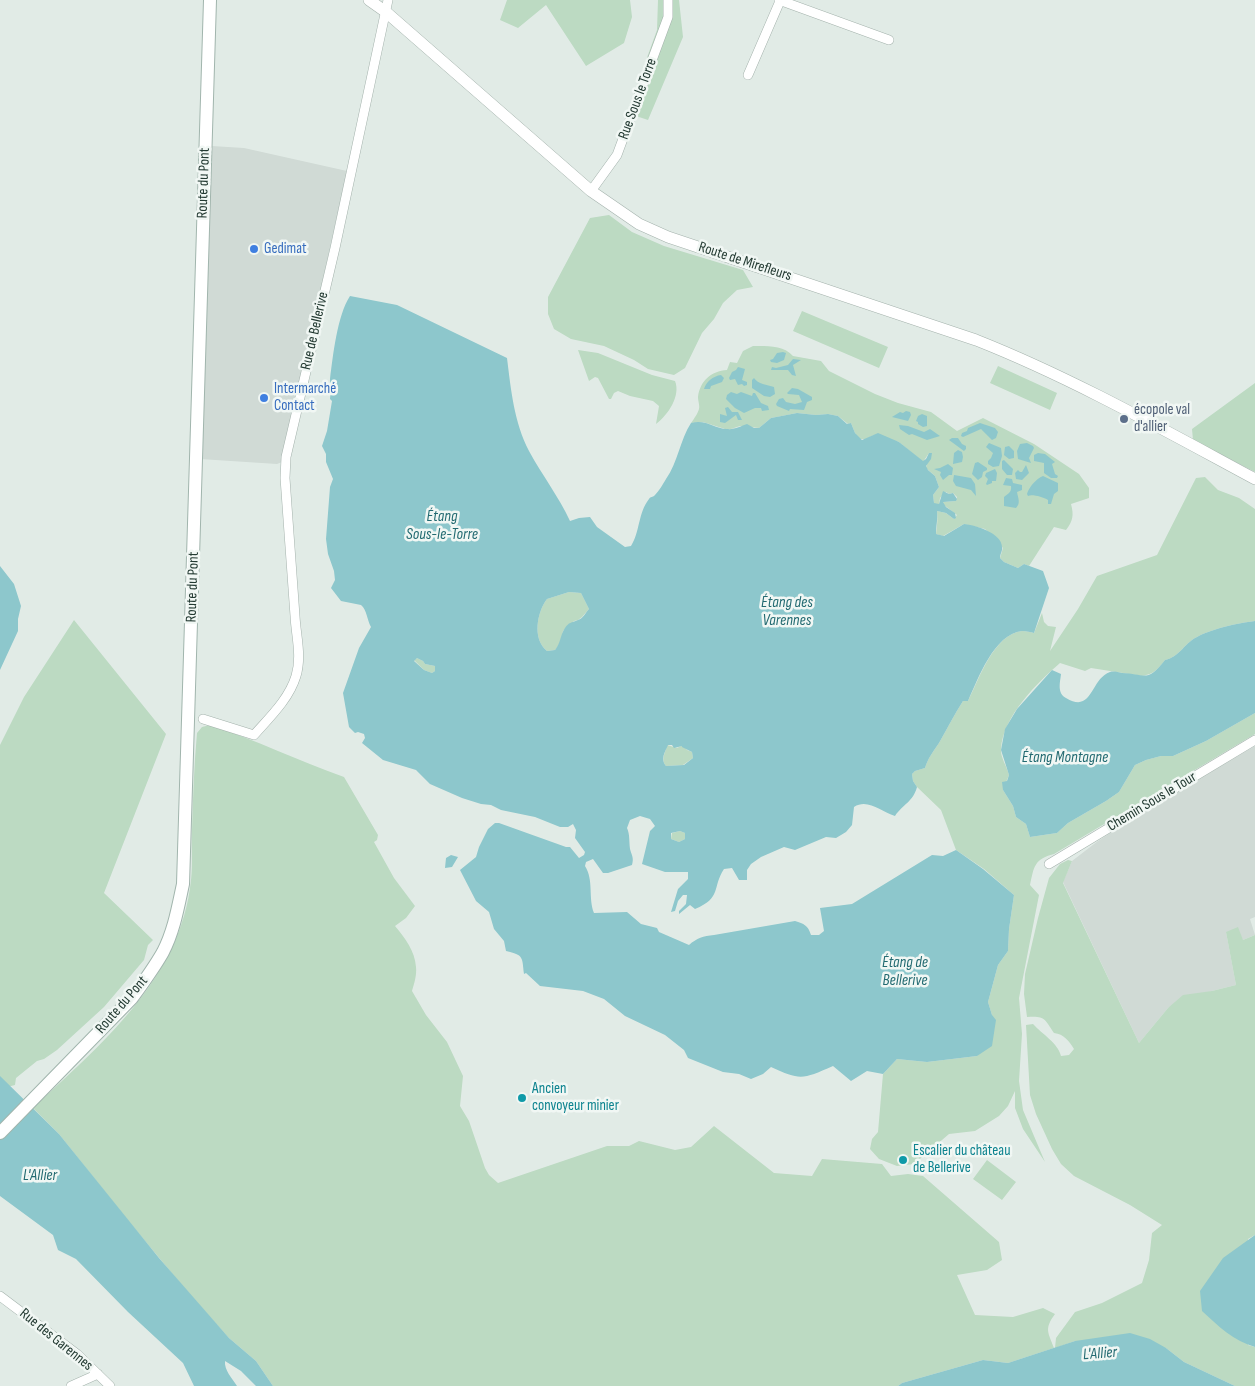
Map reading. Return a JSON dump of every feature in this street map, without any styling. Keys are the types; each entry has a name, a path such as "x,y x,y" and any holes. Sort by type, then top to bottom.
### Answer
{"main road":[{"name":"Route du Pont","path":"0,1132 121,1010 149,975 163,952 183,884 210,0"},
{"name":"Route du Pont","path":"209,28 214,0"}],"street":[{"name":"Route de Mirefleurs","path":"369,0 386,12 591,191 626,216 651,230 976,340 1022,358 1255,478"},
{"path":"386,12 388,0"},
{"name":"Rue Sous le Torre","path":"591,191 618,155 668,17 668,0"},
{"path":"748,75 780,0 889,40"},
{"name":"Rue de Bellerive","path":"203,719 254,735 283,700 293,685 297,672 299,646 295,621 285,478 286,457 335,248 386,12"},
{"name":"Chemin Sous le Tour","path":"1049,864 1255,740"},
{"name":"Rue des Garennes","path":"0,1296 77,1354 110,1386"},
{"path":"71,1386 98,1374"}],"shaded area":[{"path":"212,146 244,148 347,171 282,462 277,464 200,459"},
{"path":"1255,746 1255,917 1250,919 1255,935 1243,940 1226,932 1236,985 1212,991 1168,1008 1139,1043 1063,882 1072,861 1098,841 1144,811"}],"green space":[{"path":"507,0 630,0 632,17 624,43 586,66 546,5 518,28 500,20"},
{"path":"658,0 679,0 683,37 648,120 627,113 657,30"},
{"path":"609,215 632,232 664,246 743,270 753,287 737,290 723,303 714,319 702,333 685,368 674,375 648,369 604,346 571,339 554,329 548,314 548,297 590,218"},
{"path":"802,311 888,347 879,368 793,331"},
{"path":"753,346 780,348 793,356 821,361 829,371 875,394 898,403 931,412 957,431 983,418 1034,444 1079,474 1089,488 1089,498 1071,504 1072,518 1066,530 1054,527 1029,566 1024,564 1018,568 1004,562 1000,558 1003,548 985,529 964,524 943,536 936,534 937,511 946,513 954,519 957,515 944,505 943,502 956,501 957,497 953,493 949,494 946,492 940,498 939,505 934,504 933,495 939,487 935,476 926,468 929,453 923,462 899,442 874,435 866,439 859,439 851,423 848,424 838,416 828,414 797,413 771,418 759,428 740,426 725,429 703,422 691,423 699,409 699,391 707,378 716,372 727,370 730,362 737,363 743,351"},
{"path":"578,350 598,353 652,375 675,381 675,399 665,416 656,424 659,406 653,401 630,396 618,391 609,399 598,378 595,377 589,381"},
{"path":"998,366 1057,393 1050,410 990,383"},
{"path":"1255,383 1255,472 1193,440 1192,429"},
{"path":"1205,477 1218,490 1239,498 1255,509 1255,621 1203,634 1192,640 1175,656 1165,660 1155,671 1142,676 1091,668 1085,671 1060,663 1032,690 1008,724 1001,749 1009,775 1003,790 1013,806 1016,817 1026,824 1030,837 1057,833 1068,823 1119,792 1135,765 1161,756 1173,756 1206,741 1255,713 1255,734 1054,854 1042,858 1036,865 1030,885 1039,895 1019,998 1022,1034 1019,1081 1023,1110 1045,1162 1023,1129 1015,1108 1015,1091 1008,1106 999,1116 975,1131 949,1134 914,1164 897,1166 879,1159 870,1149 872,1139 878,1132 883,1074 897,1059 927,1062 977,1056 992,1015 988,1002 998,965 1008,951 1014,895 984,869 956,850 941,810 917,787 913,781 912,774 925,768 963,701 968,701 989,659 1003,640 1012,634 1022,631 1034,633 1042,613 1044,622 1048,626 1056,627 1050,651 1097,576 1157,555 1196,478"},
{"path":"569,592 581,593 589,609 582,617 574,621 563,631 561,643 555,650 547,651 539,640 538,625 541,611 547,599"},
{"path":"74,620 166,734 104,893 153,940 148,945 144,960 104,1007 57,1050 44,1059 37,1061 16,1078 15,1085 7,1087 0,1080 0,745 24,697"},
{"path":"417,658 425,664 435,666 435,671 432,673 424,670 414,660"},
{"path":"210,725 344,777 378,835 377,840 374,842 394,878 415,906 406,918 395,926 409,945 414,956 416,973 412,991 426,1015 447,1042 463,1076 460,1106 469,1121 485,1168 489,1175 498,1183 607,1146 629,1146 639,1141 675,1150 691,1147 714,1126 774,1173 812,1176 822,1159 882,1164 891,1176 908,1174 923,1176 999,1242 1002,1260 987,1270 957,1275 975,1315 1013,1317 1043,1308 1055,1314 1048,1327 1054,1348 1008,1363 983,1360 902,1383 898,1386 273,1386 256,1361 229,1338 190,1295 59,1134 33,1108 85,1060 133,1008 154,979 172,949 184,916 191,880 193,794 197,733 202,727"},
{"path":"667,745 677,748 683,745 692,752 693,758 683,765 666,766 663,758"},
{"path":"680,831 685,833 685,839 679,842 671,839 672,833"},
{"path":"1068,860 1072,861 1063,883 1139,1043 1168,1008 1183,995 1236,985 1226,932 1238,927 1243,940 1255,935 1255,1235 1248,1239 1248,1345 1255,1347 1255,1386 1235,1386 1184,1362 1166,1348 1075,1341 1055,1348 1056,1338 1075,1312 1102,1303 1142,1283 1149,1260 1152,1233 1162,1225 1130,1205 1074,1176 1061,1164 1036,1114 1030,1095 1026,1025 1033,1024 1057,1047 1061,1056 1069,1055 1074,1049 1063,1036 1054,1033 1044,1019 1027,1017 1024,994 1025,974 1049,878 1060,864"},
{"path":"987,1160 1016,1182 1002,1200 973,1179"}],"water":[{"path":"350,296 397,305 507,358 514,406 524,440 570,521 590,517 597,527 625,547 631,546 634,541 645,504 658,492 670,472 691,423 702,422 727,429 747,424 754,428 759,428 771,418 797,413 828,414 838,416 847,424 851,423 855,433 862,440 878,433 899,442 923,461 929,453 932,453 931,459 926,466 935,476 939,487 933,495 934,503 939,504 943,491 949,494 953,493 957,499 956,501 943,502 946,507 955,513 956,518 954,519 946,513 937,511 936,534 944,536 964,524 981,528 993,534 1001,542 1000,558 1004,562 1018,568 1024,564 1043,571 1049,588 1034,633 1022,631 1012,634 995,649 982,670 968,701 963,701 925,768 912,774 913,781 917,787 915,792 895,816 869,805 864,804 854,807 852,825 846,832 836,838 826,837 795,850 784,847 761,857 751,864 747,870 747,880 739,880 732,868 724,869 720,875 715,892 709,901 695,909 690,905 679,914 679,911 686,904 687,895 683,895 678,901 675,911 671,912 678,889 688,879 688,872 665,872 642,864 650,831 655,826 650,819 640,816 630,820 627,828 633,859 632,865 608,873 603,873 593,859 586,862 585,866 588,871 594,913 627,912 641,924 657,928 659,932 689,945 707,936 795,921 805,925 811,935 819,935 824,931 820,908 852,904 932,855 943,856 956,850 983,869 1014,895 1008,951 998,965 988,1002 992,1015 996,1020 992,1046 977,1056 927,1062 897,1059 883,1074 867,1071 851,1081 833,1066 815,1074 802,1077 789,1075 771,1067 763,1074 751,1079 739,1074 723,1072 688,1058 684,1050 665,1035 625,1016 604,999 583,991 540,986 526,973 524,974 521,958 516,954 506,951 504,941 494,929 489,912 476,901 460,870 476,857 488,829 495,823 570,847 579,858 585,852 575,838 576,830 573,824 568,827 560,827 535,817 501,810 491,805 462,798 430,784 416,770 383,760 362,743 365,738 364,734 355,733 349,727 343,693 359,648 371,627 365,610 361,605 341,601 331,588 335,580 326,539 330,487 333,479 322,446 327,431 332,401 330,399 330,379 334,348","holes":["569,592 581,593 589,609 580,619 566,626 555,650 547,651 542,646 538,633 539,618 547,599","417,658 425,664 435,666 435,671 432,673 424,670 414,661","668,745 672,745 674,748 682,746 692,752 693,758 684,765 666,766 663,758","680,831 685,833 685,839 679,842 671,839 671,833"]},
{"path":"777,353 786,353 784,360 777,363 771,362 770,360"},
{"path":"793,359 801,360 793,365 796,376 792,375 788,370 771,370 772,367 788,365"},
{"path":"738,367 745,369 742,380 747,382 747,385 738,385 735,379 730,380 729,378"},
{"path":"721,375 724,378 722,382 711,386 710,389 704,389 710,380"},
{"path":"754,378 760,383 774,387 775,394 770,397 764,396 752,388 752,380"},
{"path":"792,388 798,389 812,397 812,400 807,402 804,410 790,409 789,411 777,406 776,404 779,399 783,398 786,402 795,404 802,402 799,395 787,393"},
{"path":"731,392 737,394 741,392 752,396 755,393 761,403 768,406 769,410 762,411 761,408 755,408 744,413 735,408 726,399 727,395"},
{"path":"728,407 732,412 738,412 742,420 738,420 736,415 725,423 720,422 720,414 727,416 725,408"},
{"path":"900,412 910,412 911,415 908,421 892,417"},
{"path":"922,414 927,416 927,426 923,427 916,421 918,416"},
{"path":"980,423 995,428 998,432 996,438 992,440 981,429 963,437 961,436 968,428"},
{"path":"899,425 924,432 930,429 940,436 927,440 912,434 909,435 900,429"},
{"path":"958,438 966,446 966,449 964,451 949,440"},
{"path":"989,443 1001,448 1002,456 999,466 993,467 988,464 993,453 986,447"},
{"path":"1027,443 1034,448 1029,458 1031,463 1018,459 1017,451 1020,444"},
{"path":"1009,446 1014,451 1014,458 1009,459 1004,455 1005,447"},
{"path":"958,450 962,452 962,462 953,464 954,453"},
{"path":"1038,453 1045,454 1055,462 1052,464 1055,474 1058,476 1057,478 1051,478 1044,473 1044,463 1034,461 1034,455"},
{"path":"1004,460 1013,469 1012,475 1007,475 1002,469 1002,461"},
{"path":"978,462 987,470 983,472 982,477 978,480 972,474 975,463"},
{"path":"948,464 953,468 952,475 943,480 940,475 941,472 934,469"},
{"path":"1026,465 1029,473 1022,480 1016,479 1015,473 1018,470 1022,472"},
{"path":"995,469 997,473 996,481 992,481 992,483 987,485 986,473"},
{"path":"954,475 971,478 975,484 976,496 971,490 956,486 953,481"},
{"path":"1043,476 1058,483 1058,491 1054,494 1051,504 1048,504 1046,499 1028,496 1027,494 1033,484"},
{"path":"1006,478 1012,479 1013,483 1022,485 1022,490 1017,492 1019,502 1016,508 1004,506 1004,497 1010,492 1011,488 1011,486 1003,485"},
{"path":"0,566 14,584 21,606 18,631 0,670"},
{"name":"Étang Montagne","path":"1255,621 1255,713 1206,741 1173,756 1161,756 1135,765 1119,792 1106,801 1068,823 1057,833 1030,837 1026,824 1016,817 1013,806 1003,790 1002,782 1007,781 1009,775 1001,750 1005,729 1017,709 1052,670 1061,674 1060,687 1063,696 1075,702 1081,702 1087,699 1098,681 1110,672 1146,676 1154,672 1165,660 1175,656 1197,637 1210,631"},
{"path":"451,855 458,857 452,867 445,868 446,858"},
{"name":"L'Allier","path":"0,1076 59,1134 159,1258 229,1338 256,1361 273,1386 256,1386 241,1371 225,1361 227,1371 237,1386 194,1386 183,1363 128,1312 76,1259 58,1250 53,1235 0,1196"},
{"path":"1255,1235 1255,1347 1233,1337 1202,1311 1200,1291 1223,1258"},
{"name":"L'Allier","path":"1130,1333 1150,1339 1166,1348 1184,1362 1235,1386 898,1386 902,1383 983,1360 1008,1363 1075,1341"}],"place":[{"name":"Gedimat","path":"254,249"},
{"name":"Intermarché Contact","path":"264,398"},
{"name":"écopole val d'allier","path":"1124,419"},
{"name":"Ancien convoyeur minier","path":"522,1098"},
{"name":"Escalier du château de Bellerive","path":"903,1160"}],"water label":[{"name":"Étang Sous-le-Torre","path":"442,526"},
{"name":"Étang des Varennes","path":"787,612"},
{"name":"Étang de Bellerive","path":"905,972"}]}
